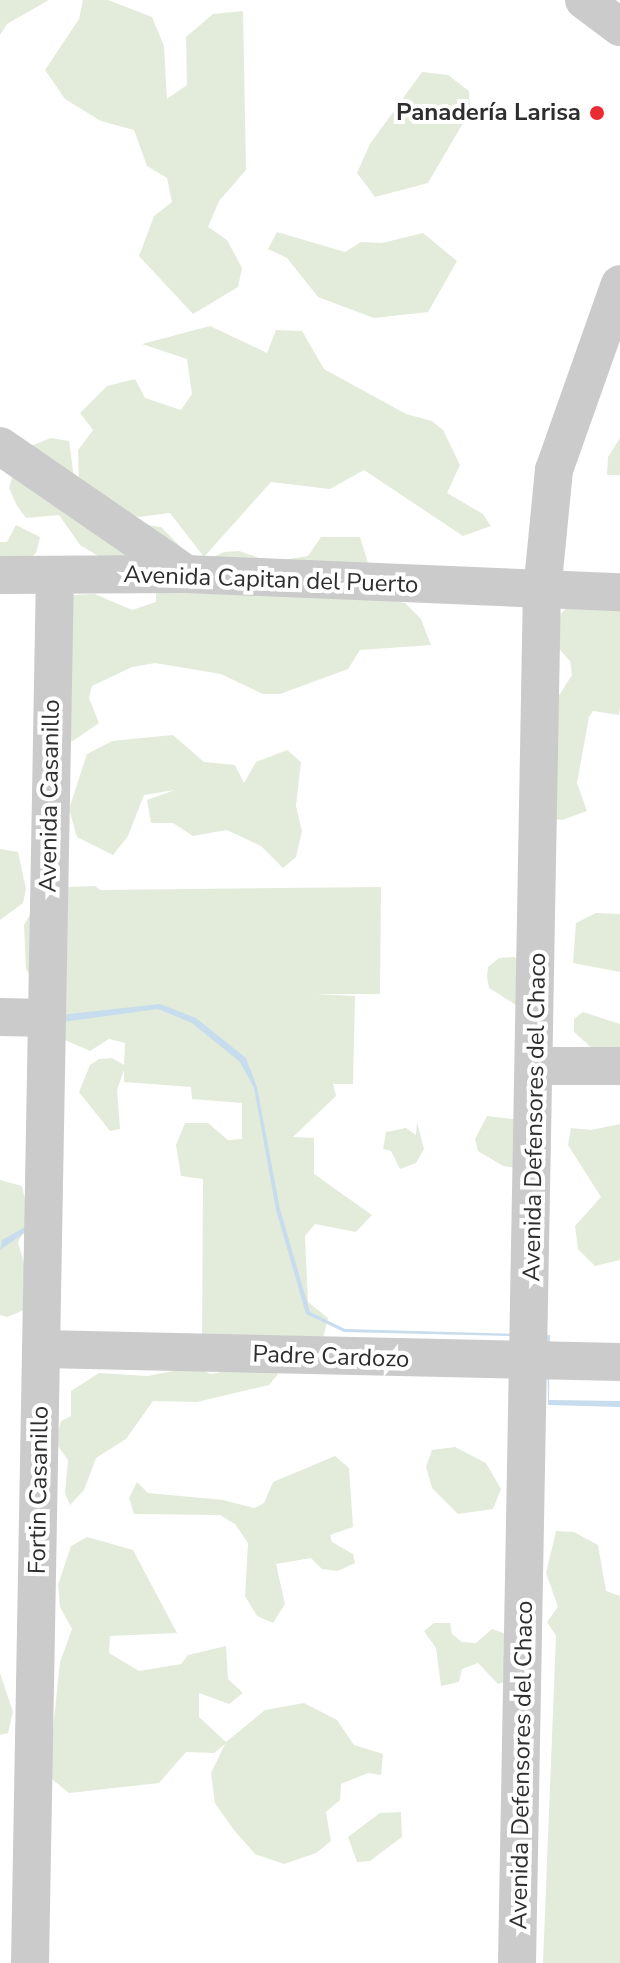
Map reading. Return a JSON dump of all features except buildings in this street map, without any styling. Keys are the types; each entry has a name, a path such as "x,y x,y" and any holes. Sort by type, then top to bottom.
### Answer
{"street":[{"path":"584,0 620,27"},
{"name":"Avenida Defensores del Chaco","path":"517,1963 537,1066 542,592 554,470 620,284"},
{"path":"0,446 186,574"},
{"name":"Avenida Capitan del Puerto","path":"0,575 186,574 542,592 620,592"},
{"name":"Avenida Casanillo","path":"46,1018 55,575"},
{"path":"0,1017 46,1018"},
{"name":"Fortin Casanillo","path":"20,1940 42,1349 46,1018"},
{"path":"537,1066 620,1066"},
{"name":"Padre Cardozo","path":"42,1349 530,1363 620,1362"}],"green space":[{"path":"0,0 49,0 7,24 0,35"},
{"path":"83,0 108,0 152,17 164,46 167,99 187,85 186,37 213,14 243,11 246,170 219,201 208,227 227,240 242,268 238,287 193,314 139,256 154,216 172,202 167,178 147,166 134,130 101,121 65,99 45,70 79,19"},
{"path":"422,72 448,75 469,91 470,111 428,183 375,197 357,173 370,144"},
{"path":"277,232 345,252 361,242 382,243 423,233 457,261 428,312 374,318 318,297 287,258 268,249"},
{"path":"210,326 267,353 276,330 302,331 324,369 406,414 432,421 443,430 460,465 447,493 483,514 491,526 463,536 364,470 330,489 271,482 204,557 170,513 138,517 105,503 79,484 78,450 93,430 80,413 107,386 135,379 145,398 181,410 192,394 187,359 142,344"},
{"path":"51,438 69,441 75,485 130,523 161,527 198,564 224,552 239,551 271,562 308,556 321,537 360,537 379,598 405,603 421,619 431,645 360,650 348,669 280,694 263,694 221,674 155,663 132,667 92,686 89,698 99,723 73,741 62,739 71,595 95,594 132,610 156,602 156,591 80,545 59,515 26,518 17,506 9,488 20,450"},
{"path":"620,438 620,475 607,475 608,457"},
{"path":"16,525 40,537 36,553 0,584 0,542 7,542"},
{"path":"570,604 620,606 620,708 619,715 593,711 589,717 577,783 587,811 562,820 548,818 558,697 572,675 570,661 554,643 558,617"},
{"path":"173,735 204,762 235,765 244,783 256,762 287,750 301,762 296,806 302,831 296,857 283,868 261,846 227,830 193,836 173,823 151,823 147,800 175,790 144,795 128,836 113,855 77,837 69,809 87,754 112,741"},
{"path":"0,849 18,852 26,889 23,903 0,920"},
{"path":"95,886 100,890 381,887 380,994 315,994 355,996 353,1084 333,1084 336,1096 293,1137 314,1138 314,1174 372,1215 356,1232 315,1224 305,1236 308,1302 328,1318 323,1338 202,1346 203,1179 181,1176 176,1145 185,1123 208,1123 228,1140 242,1139 242,1103 192,1099 191,1087 124,1082 124,1070 117,1090 120,1129 110,1131 79,1092 90,1065 99,1059 112,1058 124,1065 125,1043 109,1039 90,1051 58,1037 52,1012 26,969 24,925 31,913 66,887"},
{"path":"596,913 620,914 620,972 573,963 576,923"},
{"path":"514,957 523,961 519,1007 489,988 487,977 488,967 499,958"},
{"path":"583,1012 620,1024 620,1057 594,1050 574,1032 574,1019"},
{"path":"487,1116 522,1120 519,1168 503,1166 478,1151 475,1139"},
{"path":"417,1122 424,1149 416,1163 400,1169 391,1151 383,1149 386,1132 406,1128 416,1135"},
{"path":"620,1124 620,1260 595,1266 578,1249 575,1226 601,1197 568,1145 571,1128 591,1130"},
{"path":"0,1180 22,1186 30,1221 18,1242 27,1274 24,1310 7,1317 0,1315"},
{"path":"271,1366 278,1374 269,1385 197,1402 153,1401 126,1439 96,1458 84,1490 70,1505 65,1493 68,1460 55,1442 61,1421 71,1416 71,1391 99,1373 147,1376 194,1367 211,1374"},
{"path":"455,1447 486,1463 501,1489 493,1509 458,1514 432,1488 426,1467 432,1450"},
{"path":"335,1456 349,1468 353,1527 330,1535 332,1542 353,1554 355,1563 338,1571 322,1569 311,1558 276,1564 285,1604 273,1623 257,1616 245,1596 248,1543 235,1524 220,1515 134,1514 129,1498 137,1482 148,1493 223,1500 254,1508 264,1503 273,1482"},
{"path":"556,1531 574,1532 598,1545 606,1591 620,1596 620,1963 543,1963 556,1636 547,1622 558,1607 546,1573"},
{"path":"87,1537 133,1550 177,1633 110,1636 109,1653 139,1671 181,1664 188,1655 226,1646 228,1679 243,1693 229,1704 199,1693 199,1717 226,1742 265,1710 304,1703 337,1720 354,1745 383,1754 381,1775 368,1773 341,1784 340,1800 326,1812 331,1841 316,1853 284,1864 255,1854 233,1829 215,1803 211,1773 225,1744 214,1753 186,1752 159,1783 69,1793 48,1776 60,1662 72,1629 60,1607 58,1585 71,1546"},
{"path":"434,1623 450,1623 452,1634 462,1642 476,1643 492,1629 506,1634 510,1680 498,1684 478,1663 462,1669 459,1682 441,1686 436,1648 424,1631"},
{"path":"0,1673 13,1712 8,1733 0,1735"},
{"path":"401,1812 402,1837 370,1861 357,1862 348,1837 380,1813"}],"water":[{"path":"160,1004 196,1018 246,1058 257,1087 280,1209 310,1312 345,1329 550,1335 549,1400 620,1401 620,1407 548,1405 547,1337 344,1332 306,1314 276,1210 254,1088 240,1062 192,1023 158,1009 55,1023 30,1229 0,1250 2,1240 25,1227 51,1016"}],"place":[{"name":"Panadería Larisa","path":"597,113"}]}
